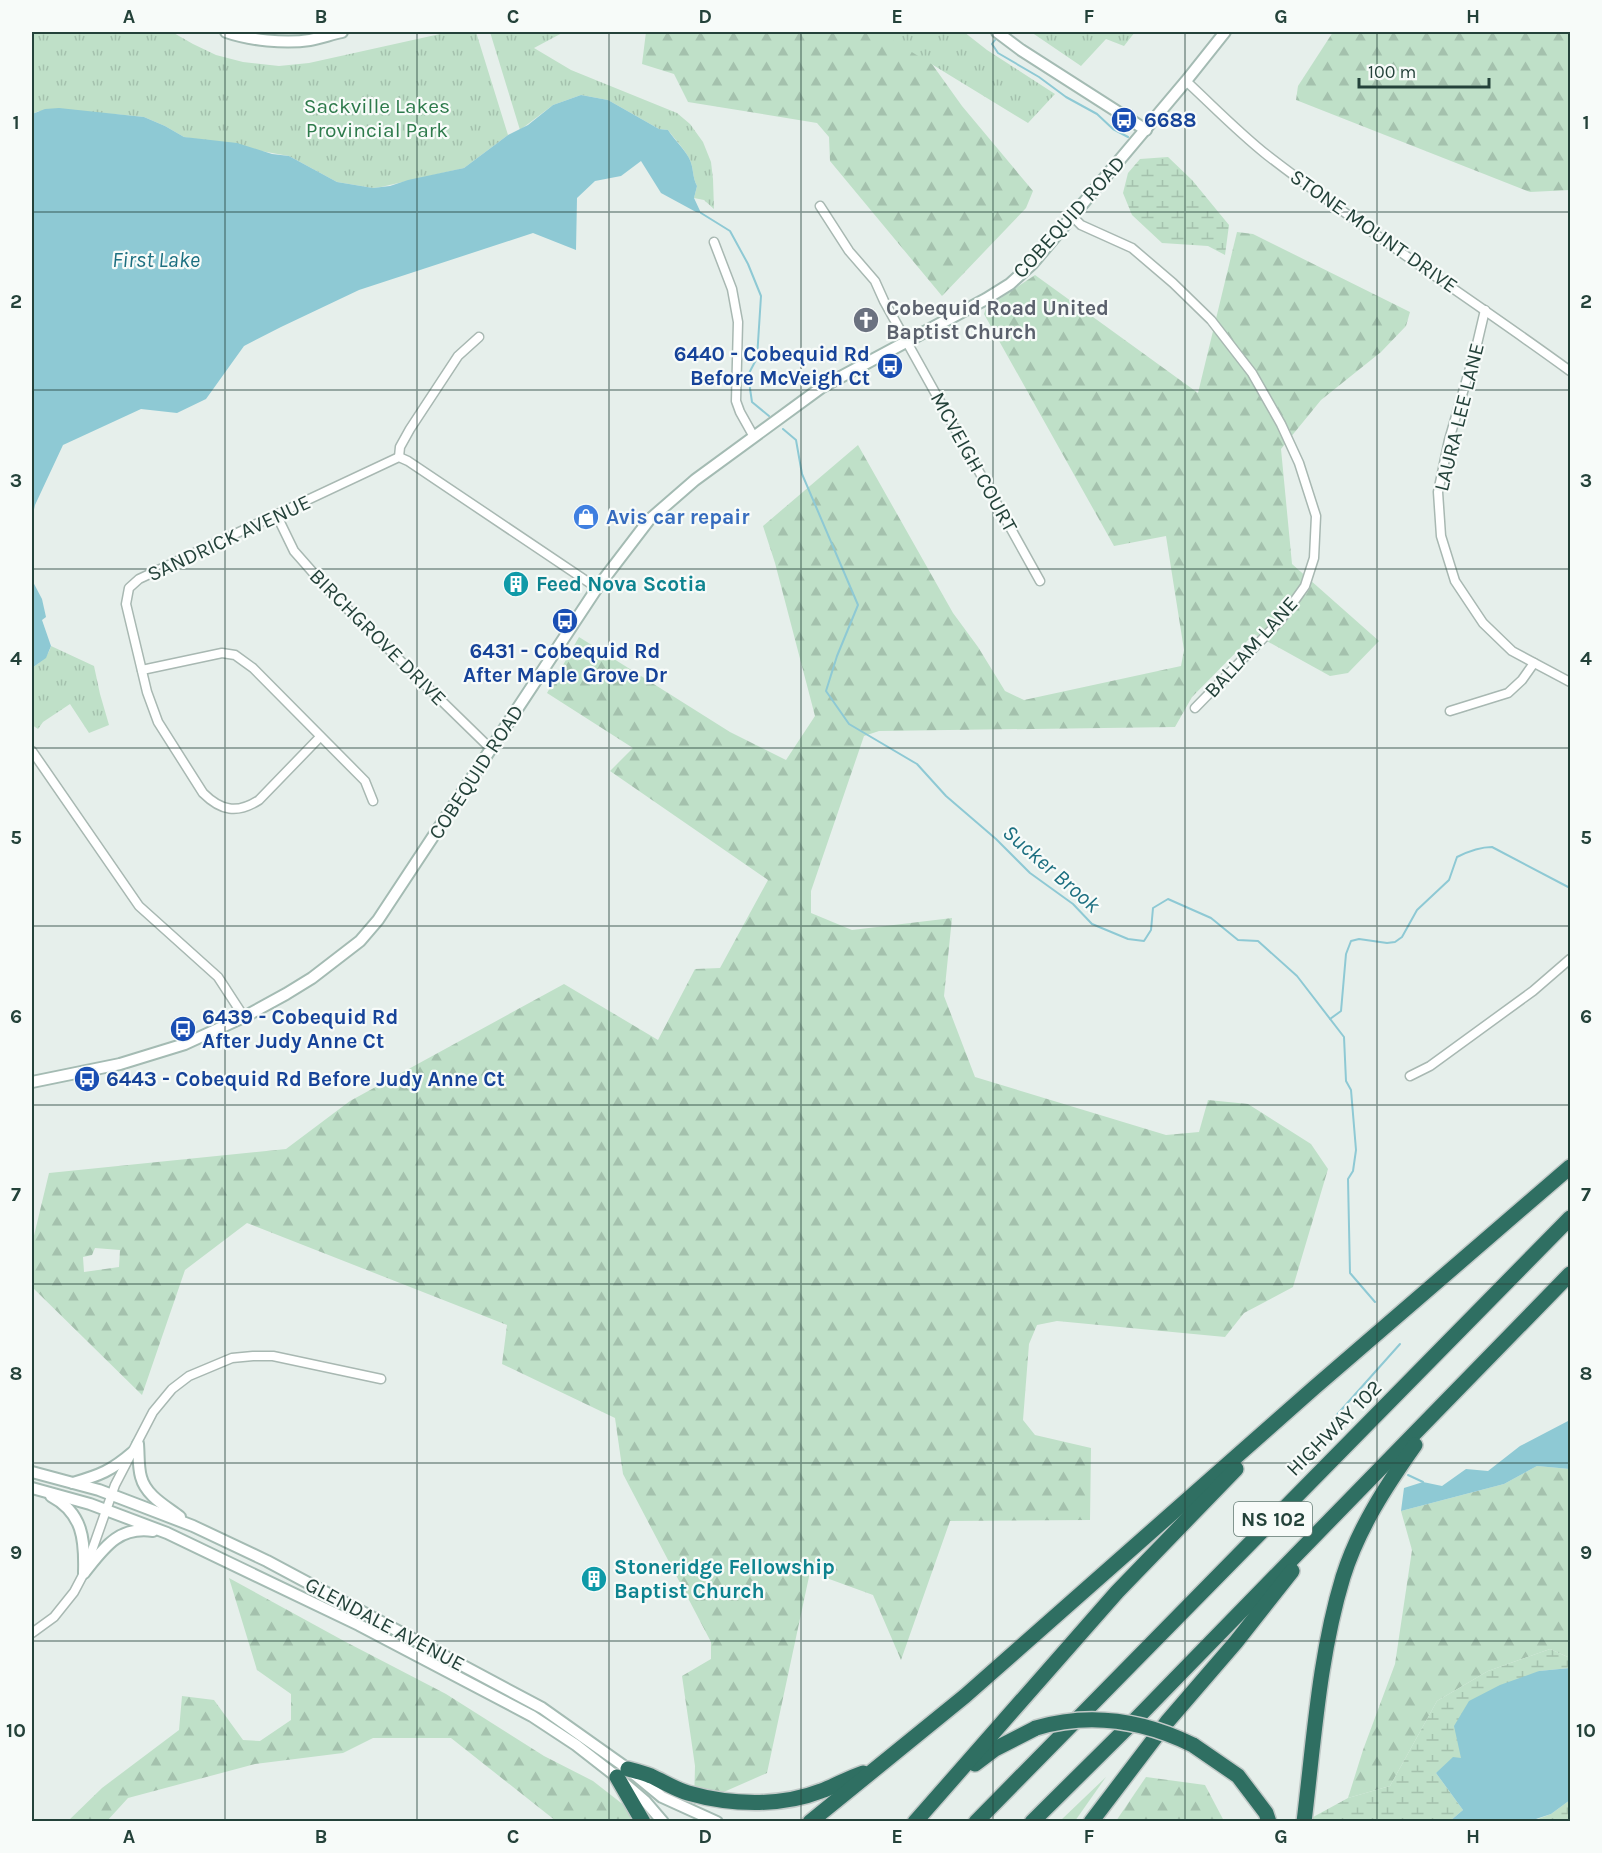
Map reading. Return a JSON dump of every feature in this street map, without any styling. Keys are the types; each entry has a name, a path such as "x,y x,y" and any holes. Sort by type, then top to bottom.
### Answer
{"highway":[{"path":"810,1821 965,1696 1315,1387 1570,1167"},
{"name":"HIGHWAY 102","path":"975,1821 1570,1218"},
{"name":"NS 102","path":"1032,1821 1138,1717 1442,1408 1570,1274"},
{"path":"919,1818 1117,1592 1315,1387"},
{"path":"1304,1821 1326,1650 1343,1576 1364,1524 1385,1488 1442,1408"},
{"path":"1091,1821 1167,1722 1236,1642 1356,1494"},
{"path":"919,1818 976,1763 995,1749 1036,1728 1095,1718 1119,1720 1145,1726 1170,1733 1193,1745 1238,1776 1266,1813 1269,1821"},
{"path":"643,1821 622,1773 650,1776 690,1794 721,1800 758,1802 791,1799 819,1792 875,1769"}],"main road":[{"path":"226,32 237,36 269,40 309,40 342,32"},
{"path":"997,32 1146,130"},
{"name":"COBEQUID ROAD","path":"32,1082 120,1064 185,1044 244,1017 312,978 360,941 378,920 597,588 649,520 695,480 822,387 1010,284 1033,263 1073,218 1224,33"},
{"path":"73,1483 99,1476 115,1468 135,1448"},
{"path":"135,1448 143,1484 153,1497 193,1526"},
{"name":"GLENDALE AVENUE","path":"32,1472 111,1495 193,1526 267,1561 542,1708 622,1773 663,1821"},
{"path":"34,1488 56,1499 69,1509 79,1524 84,1545 84,1573"},
{"name":"GLENDALE AVENUE","path":"34,1488 106,1510 167,1533 359,1625 532,1716 662,1797 716,1821"},
{"path":"84,1573 117,1536 136,1530 167,1533"},
{"name":"GLENDALE AVENUE","path":"707,1821 716,1821"}],"street":[{"name":"STONE MOUNT DRIVE","path":"1186,81 1266,154 1570,371"},
{"name":"MCVEIGH COURT","path":"820,206 849,251 880,288 884,301 1041,581"},
{"name":"BALLAM LANE","path":"1073,218 1081,225 1132,248 1173,282 1211,321 1252,373 1281,424 1299,463 1316,516 1314,558 1305,586 1280,621 1195,708"},
{"path":"714,242 732,289 738,322 736,401 754,436"},
{"name":"LAURA LEE LANE","path":"1485,310 1478,344 1449,440 1438,492 1441,536 1455,581 1483,623 1512,651 1570,682"},
{"path":"479,337 458,356 410,429 400,447 399,458 408,461 597,588"},
{"name":"SANDRICK AVENUE","path":"320,736 259,800 250,806 237,809 223,808 212,802 203,793 159,722 147,692 126,604 127,595 134,583 399,458"},
{"name":"BIRCHGROVE DRIVE","path":"277,516 294,551 331,593 491,749"},
{"path":"142,670 222,653 235,655 253,668 365,781 373,801"},
{"path":"1450,711 1508,693 1522,680 1534,663"},
{"path":"32,751 139,906 218,977 244,1017"},
{"path":"1410,1076 1430,1066 1533,992 1570,959"},
{"path":"32,1633 54,1617 74,1592 84,1573 111,1495 153,1412 172,1389 189,1376 232,1358 273,1356 381,1379"}],"green space":[{"name":"Sackville Lakes Provincial Park","path":"32,32 172,32 216,55 243,62 279,66 309,63 449,32 476,32 508,135 464,168 373,188 337,182 289,156 184,137 144,117 39,111 32,114"},
{"name":"Sackville Lakes Provincial Park","path":"490,32 564,32 534,48 571,70 677,113 690,124 703,142 711,162 714,209 704,200 694,198 697,186 691,161 668,130 659,129 608,100 581,95 553,105 520,130"},
{"path":"646,32 909,32 962,106 1033,191 1026,208 942,296 830,161 829,137 817,123 688,102 674,74 642,64"},
{"path":"879,32 964,32 987,50 1055,94 1028,123"},
{"path":"1031,32 1135,32 1124,46 1106,39 1081,66"},
{"path":"1333,32 1570,32 1570,190 1530,192 1296,100 1298,86"},
{"path":"1168,157 1192,180 1229,225 1225,255 1208,246 1162,243 1132,215 1123,193 1128,173 1140,159"},
{"path":"1237,232 1253,234 1410,312 1406,326 1381,352 1321,400 1281,449 1292,564 1379,641 1348,673 1330,676 1254,634 1192,697 1175,727 879,731 864,736 811,891 811,913 852,930 952,918 944,996 975,1077 1166,1135 1199,1132 1208,1100 1248,1104 1311,1144 1328,1169 1293,1287 1244,1313 1225,1337 1057,1321 1037,1325 1029,1344 1023,1420 1035,1435 1091,1448 1090,1520 950,1521 901,1660 873,1595 810,1572 767,1773 694,1805 695,1766 682,1676 711,1659 711,1642 623,1474 615,1418 502,1364 507,1325 247,1223 185,1270 142,1395 32,1287 32,1244 49,1173 286,1149 350,1101 564,984 658,1040 695,969 720,968 768,880 610,771 633,748 547,693 579,637 730,732 786,760 815,716 775,563 763,526 858,445 953,613 978,647 1005,691 1024,700 1181,666 1184,650 1166,536 1114,546 984,314 986,308 1035,275 1198,393","holes":["95,1248 120,1250 119,1267 84,1272 83,1257 92,1255"]},
{"path":"51,646 94,666 109,725 89,733 70,704 43,722 38,729 32,725 32,668 44,659"},
{"path":"1537,1466 1570,1469 1570,1658 1550,1649 1488,1671 1437,1701 1390,1786 1348,1798 1395,1664 1412,1550 1401,1511 1504,1484"},
{"path":"229,1578 446,1694 544,1756 593,1781 625,1806 633,1821 556,1821 451,1738 373,1738 343,1753 255,1764 128,1798 107,1821 67,1822 102,1788 179,1730 182,1696 214,1700 243,1740 260,1741 291,1720 291,1694 257,1670"},
{"path":"1550,1649 1570,1658 1570,1668 1539,1671 1462,1759 1436,1773 1463,1810 1450,1821 1304,1822 1348,1798 1390,1786 1437,1701 1488,1671"},
{"path":"1106,1777 1075,1821 1060,1821"},
{"path":"1146,1777 1205,1785 1224,1821 1116,1821"},
{"path":"1570,1800 1570,1821 1530,1822 1551,1814"}],"water":[{"name":"First Lake","path":"581,95 608,100 659,129 668,130 691,161 697,186 694,198 701,213 661,193 641,161 621,176 595,181 577,198 576,250 533,233 359,290 281,327 244,346 206,399 177,413 141,409 63,445 35,505 32,519 32,114 45,109 59,108 144,117 184,137 237,143 272,154 289,156 337,182 373,188 464,168 508,135 528,125 553,105"},
{"path":"32,580 42,599 46,617 42,620 51,646 46,658 32,668"},
{"path":"1570,1422 1570,1469 1537,1466 1504,1484 1401,1511 1404,1488 1423,1482 1442,1486 1466,1469 1488,1471 1520,1446"},
{"path":"1570,1668 1570,1800 1551,1814 1530,1821 1450,1821 1463,1810 1436,1773 1453,1757 1461,1758 1454,1726 1469,1701 1500,1685 1539,1671"}],"waterway":[{"path":"995,40 992,44 998,53 1097,114 1113,129 1128,137"},
{"name":"Sucker Brook","path":"701,213 730,231 748,264 761,296 757,358 748,375 752,402 769,416"},
{"name":"Sucker Brook","path":"783,429 796,440 802,474 858,605 837,656 826,691 849,724 917,764 946,796 996,839 1030,873 1073,904 1092,924 1128,939 1144,941 1151,930 1153,908 1168,899 1211,918 1238,940 1258,941 1297,976 1344,1037 1346,1081 1351,1090 1356,1150 1353,1171 1348,1179 1350,1273 1375,1302"},
{"path":"1330,1019 1341,1011 1346,954 1351,941 1359,939 1387,943 1395,942 1402,937 1417,910 1449,880 1457,857 1474,850 1492,847 1570,888"},
{"name":"Sucker Brook","path":"1340,1431 1332,1427 1334,1418 1400,1344"},
{"name":"Sucker Brook","path":"1408,1475 1423,1482"}],"place":[{"name":"6688","path":"1124,120"},
{"name":"Cobequid Road United Baptist Church","path":"866,320"},
{"name":"6440 - Cobequid Rd Before McVeigh Ct","path":"890,366"},
{"name":"Avis car repair","path":"586,517"},
{"name":"Feed Nova Scotia","path":"516,584"},
{"name":"6431 - Cobequid Rd After Maple Grove Dr","path":"565,621"},
{"name":"6439 - Cobequid Rd After Judy Anne Ct","path":"183,1029"},
{"name":"6443 - Cobequid Rd Before Judy Anne Ct","path":"87,1079"},
{"name":"Stoneridge Fellowship Baptist Church","path":"594,1579"}]}
